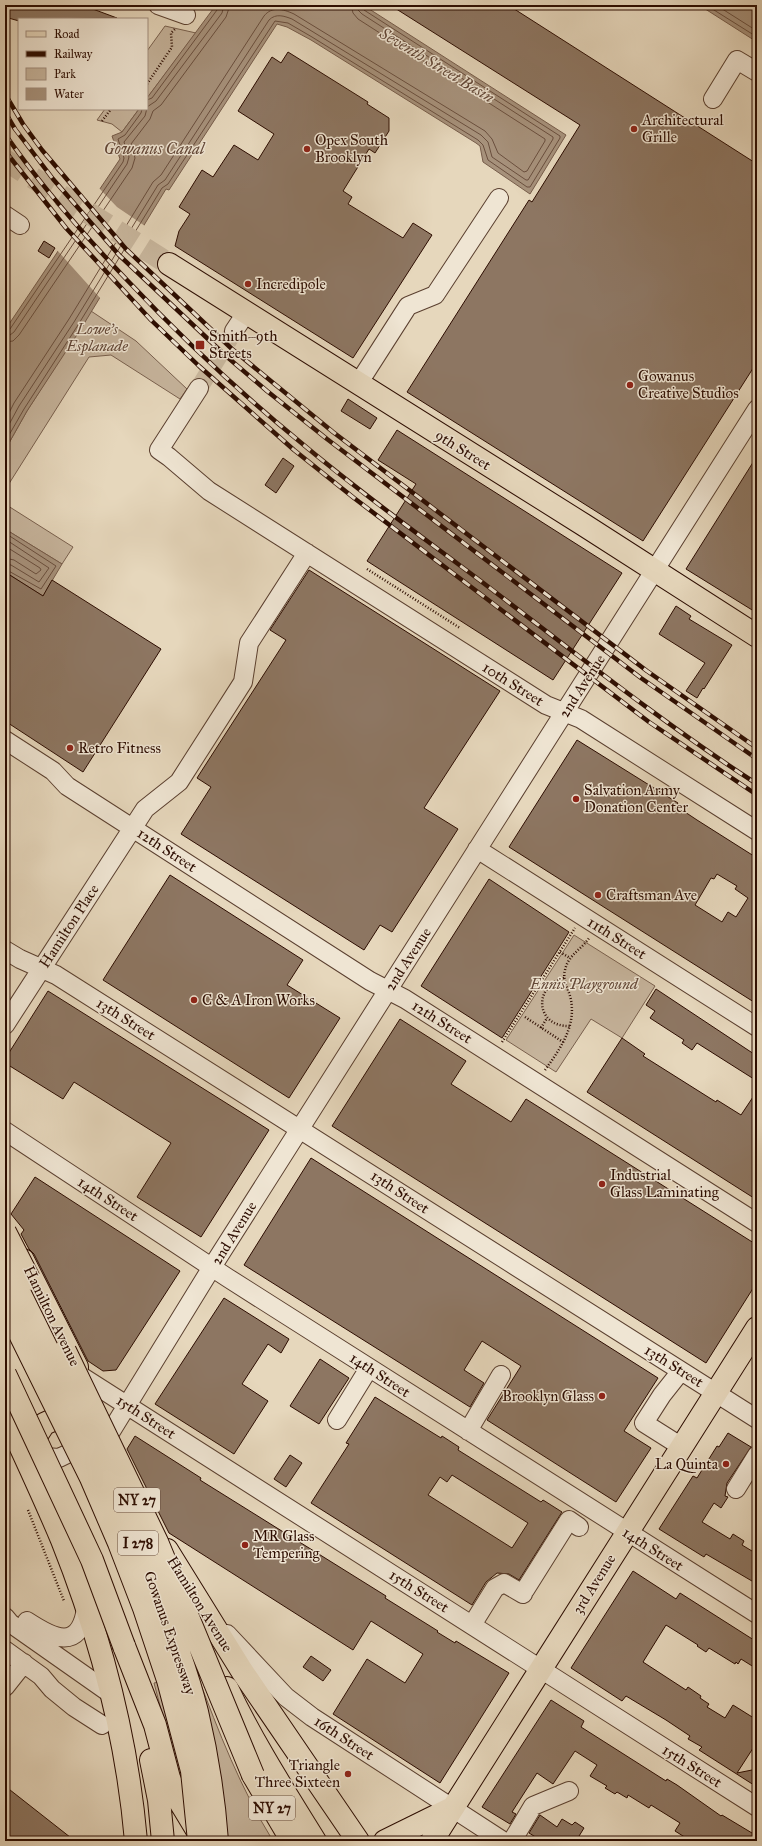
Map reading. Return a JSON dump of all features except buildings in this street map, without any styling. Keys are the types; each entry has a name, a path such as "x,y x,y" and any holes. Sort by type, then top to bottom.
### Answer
{"main road":[{"name":"9th Street","path":"169,264 757,636"},
{"name":"Hamilton Avenue","path":"5,1223 110,1433 161,1540 242,1671 358,1841"},
{"name":"NY 27","path":"5,1232 107,1436 157,1542 253,1775 292,1841"},
{"name":"Gowanus Expressway","path":"5,1263 102,1462 142,1552 172,1632 197,1711 212,1790 217,1841"},
{"name":"I 278","path":"5,1304 91,1478 119,1543 144,1608 168,1680 192,1771 199,1841"},
{"name":"3rd Avenue","path":"432,1841 757,1328"},
{"path":"5,1374 92,1560 124,1646 149,1726 172,1785 194,1825 205,1841"},
{"path":"24,1455 44,1424 74,1409 96,1407"},
{"path":"5,1413 62,1540 98,1646 111,1694 110,1723 133,1808 136,1841"},
{"path":"161,1540 238,1712 275,1776 316,1841"},
{"path":"149,1726 163,1841"},
{"path":"385,1841 452,1808"}],"street":[{"path":"158,5 186,15"},
{"path":"713,99 737,60 757,72"},
{"path":"358,384 408,306 435,295 499,198"},
{"path":"5,215 20,225"},
{"path":"234,331 246,313"},
{"name":"10th Street","path":"198,388 159,450 209,491 546,705 581,719 757,831"},
{"name":"2nd Avenue","path":"110,1433 212,1267 655,571 750,434 757,409"},
{"name":"Hamilton Place","path":"5,1025 145,809 179,782 242,682 249,643 307,553"},
{"name":"12th Street","path":"5,740 53,771 67,786 85,798 370,981 388,990 494,1055 757,1222"},
{"name":"11th Street","path":"477,850 757,1027"},
{"name":"13th Street","path":"5,950 20,959 42,967 56,975 757,1418"},
{"name":"14th Street","path":"5,1131 369,1368 757,1614"},
{"path":"337,1420 369,1368"},
{"path":"682,1371 662,1395 644,1423 682,1446"},
{"path":"468,1431 501,1375"},
{"name":"15th Street","path":"81,1376 757,1807"},
{"path":"24,1455 59,1458 110,1433"},
{"path":"736,1489 757,1455"},
{"path":"472,1626 495,1588 504,1583 524,1592 569,1520 579,1527"},
{"path":"5,1610 17,1614 47,1634 66,1638 81,1627 86,1609"},
{"name":"16th Street","path":"204,1611 286,1697 312,1717 503,1841"},
{"path":"5,1618 111,1694"},
{"path":"5,1650 41,1676 52,1689 57,1704 67,1714 85,1727 95,1728 110,1723"},
{"path":"5,1687 24,1663"},
{"path":"512,1841 533,1806 569,1791"}],"path":[{"path":"148,83 172,47 171,34 186,15"},
{"path":"102,121 110,110"},
{"path":"367,568 460,628"},
{"path":"494,1055 582,916"},
{"path":"545,1070 564,1042 570,1026 571,999 564,978 565,970 570,958 589,937"},
{"path":"560,952 570,958"},
{"path":"564,978 552,983 544,993 542,1005 547,1018 556,1024 570,1026"},
{"path":"525,1017 564,1042"},
{"path":"541,1028 547,1018"},
{"path":"27,1508 64,1602"}],"green space":[{"path":"165,26 196,33 148,97 148,50"},
{"path":"104,110 138,110 122,132 112,124 97,120"},
{"name":"Lowe's Esplanade","path":"91,311 136,341 187,389 180,399 111,355 89,357 5,490 5,450 27,411"},
{"path":"5,504 73,547 62,564 5,529"},
{"name":"Ennis Playground","path":"574,935 655,986 622,1038 591,1019 556,1072 506,1040"},
{"path":"197,1674 222,1739 240,1780 273,1841 220,1841 180,1781 154,1683"}],"water":[{"name":"Gowanus Canal","path":"216,5 363,5 566,135 530,194 483,162 480,146 476,143 311,40 287,27 277,24 169,190 166,189 82,327 27,411 5,450 5,330 120,159 112,136 122,132 138,110 148,110 148,97"},
{"path":"699,5 757,5 757,42"},
{"path":"5,529 62,564 43,596 5,572"}],"pier":[{"path":"98,187 117,207 145,226 101,299 56,249"}],"tunnel":[{"path":"5,160 169,264"},
{"path":"199,388 234,331"}],"railway":[{"path":"5,94 23,124 42,150 126,249 232,349 333,432 647,671 757,748"},
{"path":"5,112 15,129 53,179 119,255 226,356 327,439 641,678 757,759"},
{"path":"5,134 48,191 111,263 189,343 276,422 321,460 618,686 686,736 757,784"},
{"path":"5,151 66,228 151,320 199,366 294,450 354,498 649,722 757,795"}],"place":[{"name":"Architectural Grille","path":"634,129"},
{"name":"Opex South Brooklyn","path":"307,149"},
{"name":"Incredipole","path":"248,284"},
{"name":"Smith–9th Streets","path":"200,345"},
{"name":"Gowanus Creative Studios","path":"630,385"},
{"name":"Retro Fitness","path":"70,748"},
{"name":"Salvation Army Donation Center","path":"576,799"},
{"name":"Craftsman Ave","path":"598,895"},
{"name":"C & A Iron Works","path":"194,1000"},
{"name":"Industrial Glass Laminating","path":"602,1184"},
{"name":"Brooklyn Glass","path":"602,1396"},
{"name":"La Quinta","path":"726,1464"},
{"name":"MR Glass Tempering","path":"245,1545"},
{"name":"Triangle Three Sixteen","path":"348,1774"}],"water label":[{"name":"Seventh Street Basin","path":"437,65"}]}
